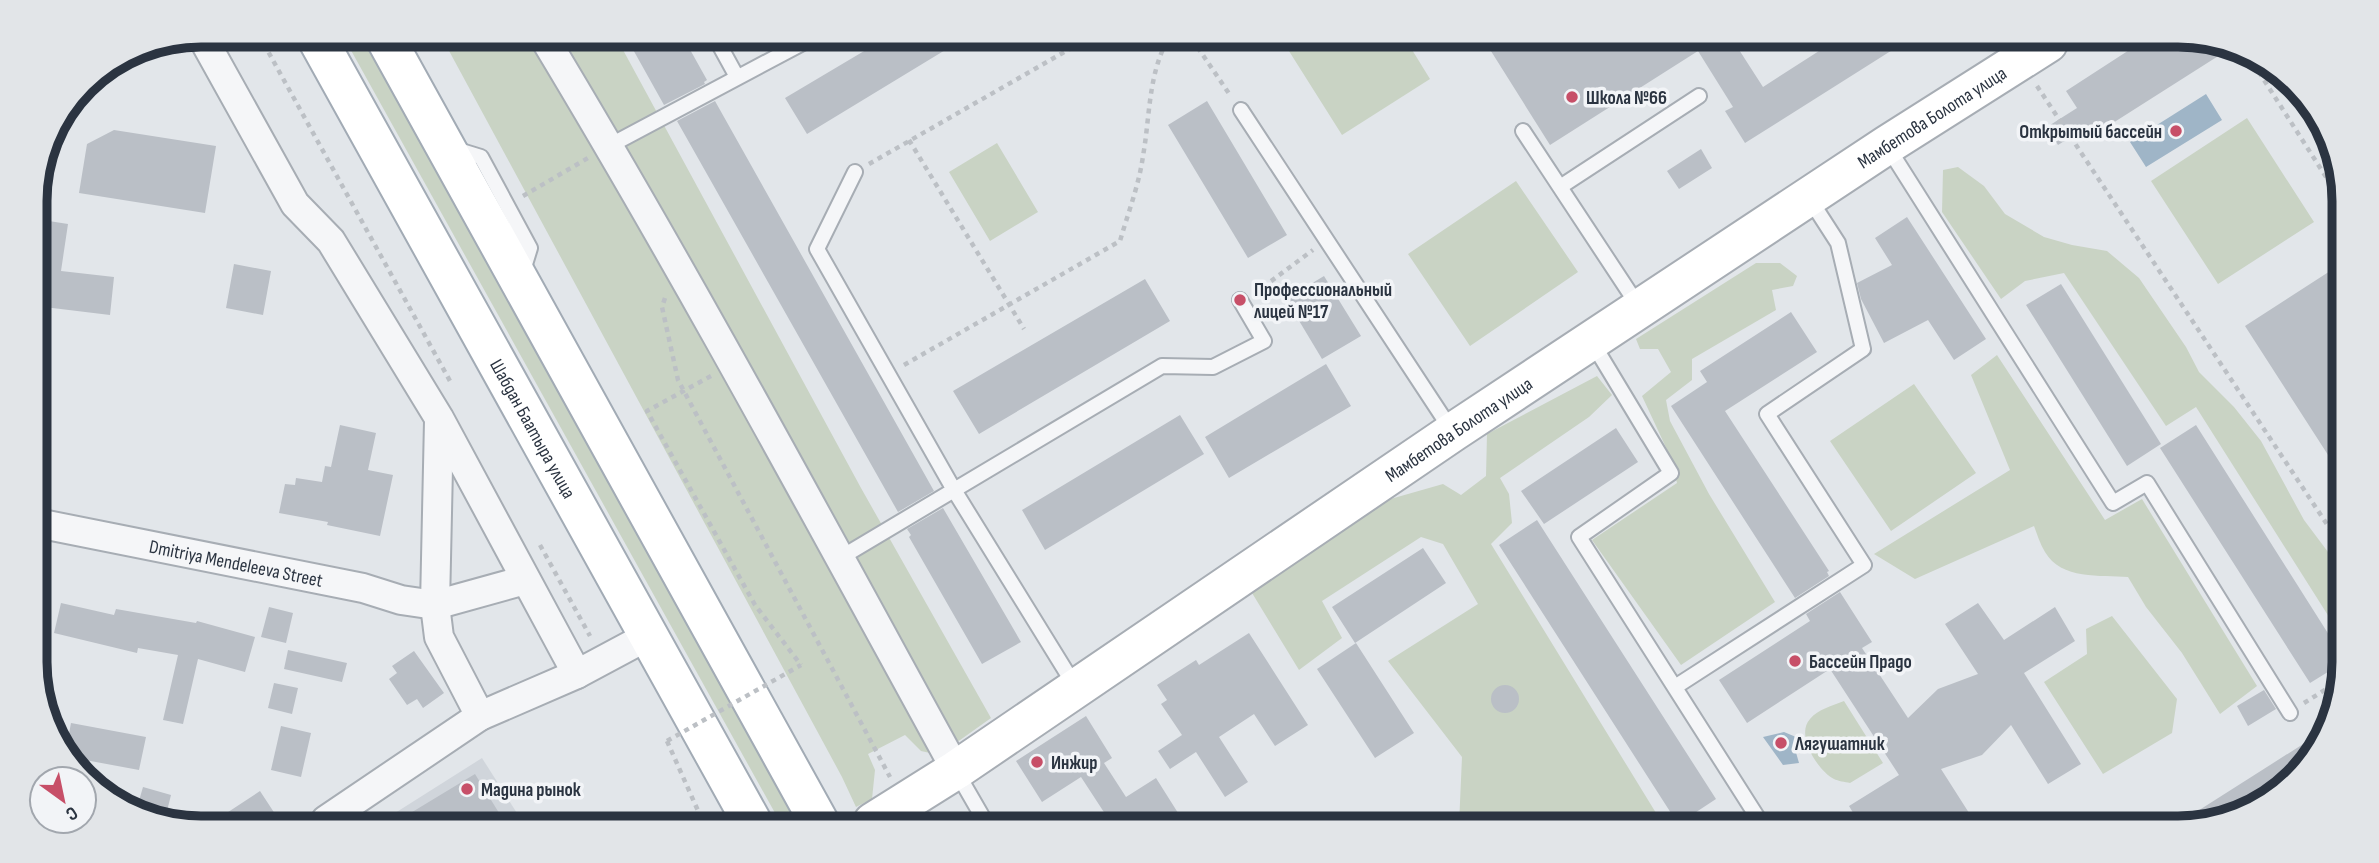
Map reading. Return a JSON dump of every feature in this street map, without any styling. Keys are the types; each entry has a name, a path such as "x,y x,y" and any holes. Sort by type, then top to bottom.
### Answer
{"main road":[{"name":"Шабдан Баатыра улица","path":"322,48 748,816"},
{"path":"391,48 816,816"},
{"name":"Мамбетова Болота улица","path":"883,816 956,770 1453,432 1887,145 2034,52"}],"street":[{"path":"208,48 295,204 331,241 439,418 577,674"},
{"path":"550,48 678,268 956,770"},
{"path":"439,418 435,605 439,637 480,716"},
{"name":"Dmitriya Mendeleeva Street","path":"47,525 363,588 401,600 435,605"},
{"path":"435,605 525,580"},
{"path":"332,816 480,716 577,674 648,636"}],"lane":[{"path":"721,48 737,78"},
{"path":"609,146 794,48"},
{"path":"1560,187 1699,96"},
{"path":"1241,110 1453,432"},
{"path":"1523,131 1640,308"},
{"path":"1887,145 2113,503 2147,483 2290,713"},
{"path":"445,146 481,157 530,248 520,282"},
{"path":"855,172 817,249 954,490 1076,687"},
{"path":"1675,687 1864,565 1767,414 1863,349 1838,243 1808,197"},
{"path":"840,558 1162,366 1213,367 1264,341 1240,302"},
{"path":"1591,341 1671,473 1579,537 1756,815"},
{"path":"956,770 982,816"}],"path":[{"path":"1198,47 1241,110"},
{"path":"266,48 451,384"},
{"path":"855,172 1072,48"},
{"path":"888,374 1121,241 1143,158 1149,98 1163,48"},
{"path":"2034,52 2332,531"},
{"path":"2257,69 2330,184"},
{"path":"909,140 1024,329"},
{"path":"507,205 609,146"},
{"path":"1240,302 1328,240"},
{"path":"678,268 669,280 662,307 678,380 893,784"},
{"path":"700,816 667,741 801,665 755,605 647,411 731,364"},
{"path":"537,540 590,636"},
{"path":"2290,713 2329,687"}],"shaded area":[{"name":"Мадина рынок","path":"482,758 519,816 390,816"}],"green space":[{"path":"1287,47 1411,47 1430,79 1342,135"},
{"path":"350,48 372,48 803,816 777,816"},
{"path":"447,48 622,48 861,488 991,718 939,755 921,751 905,735 868,754 875,770 872,799 856,807"},
{"path":"2247,118 2314,222 2218,284 2151,181"},
{"path":"997,143 1038,212 990,241 949,172"},
{"path":"1958,167 1984,186 2005,214 2044,237 2107,251 2139,278 2186,347 2199,372 2234,407 2261,441 2304,520 2332,557 2332,622 2196,407 2166,426 2064,273 2025,281 2001,299 1942,212 1943,170"},
{"path":"1516,181 1578,272 1470,346 1408,254"},
{"path":"1756,263 1780,263 1797,276 1793,286 1772,290 1776,310 1692,359 1692,380 1666,400 1670,421 1709,494 1775,602 1681,665 1592,540 1677,483 1670,456 1642,396 1671,372 1658,349 1640,349 1636,339"},
{"path":"1997,355 2105,520 2142,499 2257,686 2220,714 2182,653 2146,607 2128,577 2094,576 2071,572 2061,567 2045,552 2034,526 1915,579 1874,554 2010,470 1971,375"},
{"path":"1597,376 1612,395 1589,417 1500,478 1509,494 1512,523 1491,544 1657,815 1459,815 1462,757 1388,661 1478,604 1443,544 1421,537 1322,601 1342,638 1299,670 1249,588 1387,500 1443,484 1461,495 1486,476 1487,434"},
{"path":"1914,384 1976,473 1891,531 1830,441"},
{"path":"2112,616 2177,699 2172,733 2103,774 2044,682 2087,654 2086,629"},
{"path":"1844,701 1883,763 1850,783 1834,779 1821,768 1810,752 1805,734 1806,726 1813,716"}],"water":[{"name":"Открытый бассейн","path":"2206,94 2222,120 2146,167 2130,142"},
{"name":"Лягушатник","path":"1784,732 1796,737 1795,749 1799,763 1783,765 1763,737"}],"building":[{"name":"Школа №66","path":"1489,47 1737,47 1763,87 1825,47 1897,47 1745,143 1725,111 1733,107 1698,51 1550,145"},
{"path":"2134,47 2178,47 2222,54 2094,135 2088,126 2058,145 2047,127 2077,108 2066,91"},
{"path":"632,48 689,48 707,80 705,84 664,105"},
{"path":"870,48 949,48 807,134 785,98"},
{"path":"715,101 934,491 898,512 677,121"},
{"path":"1207,101 1287,235 1248,258 1168,125"},
{"path":"114,130 216,146 205,213 79,193 87,144"},
{"path":"1701,149 1712,168 1679,189 1667,171"},
{"path":"1907,217 1986,339 1954,360 1928,320 1884,343 1861,299 1857,283 1892,265 1875,238"},
{"path":"48,221 68,224 61,271 114,277 110,315 48,307"},
{"path":"234,264 271,271 263,315 226,308"},
{"path":"2332,270 2332,461 2245,326"},
{"path":"1324,276 1361,336 1322,359 1286,299"},
{"path":"1145,279 1170,321 979,434 953,391"},
{"path":"2061,284 2161,444 2127,466 2026,305"},
{"path":"1791,312 1817,352 1725,411 1829,571 1829,576 1795,598 1671,406 1707,382 1700,371"},
{"path":"1326,364 1351,406 1229,478 1205,437"},
{"path":"1180,415 1204,454 1045,550 1022,510"},
{"path":"340,425 376,433 368,470 393,475 380,536 327,525 328,522 279,513 285,484 295,485 296,478 322,482 325,466 331,467"},
{"path":"2196,425 2332,640 2331,670 2310,683 2160,448"},
{"path":"1616,428 1638,462 1544,524 1521,491"},
{"path":"943,508 1021,642 982,664 909,537 911,535 907,529"},
{"path":"1537,520 1716,799 1691,815 1672,815 1499,545"},
{"path":"1423,548 1446,583 1355,643 1332,607"},
{"path":"1840,592 1872,642 1862,648 1908,718 1938,689 1978,674 1945,624 1978,603 2004,640 2055,607 2075,641 2024,673 2081,764 2048,784 2011,725 1982,755 1941,769 1970,815 1855,815 1849,806 1899,775 1830,669 1747,723 1719,680 1810,621 1806,614"},
{"path":"61,603 114,615 116,609 196,623 197,621 255,637 245,672 198,659 183,724 163,720 178,655 138,648 137,653 54,633"},
{"path":"269,607 293,613 286,643 261,637"},
{"path":"1249,633 1308,725 1275,746 1254,714 1219,737 1248,782 1225,797 1196,752 1170,769 1158,751 1182,735 1161,704 1167,700 1157,685 1196,660 1199,665"},
{"path":"1356,643 1414,733 1375,758 1317,669"},
{"path":"288,650 347,663 342,682 284,669"},
{"path":"414,651 444,693 423,708 417,699 407,705 389,679 397,673 392,666"},
{"path":"274,683 298,688 292,714 268,708"},
{"path":"1505,685 1515,689 1519,699 1515,709 1505,713 1495,709 1491,699 1495,689"},
{"path":"2264,690 2276,709 2248,726 2237,706"},
{"path":"1086,716 1112,758 1104,763 1126,797 1156,778 1180,816 1106,816 1081,777 1042,802 1016,761"},
{"path":"71,723 146,737 139,770 82,759 68,739"},
{"path":"281,726 311,733 301,777 271,770"},
{"path":"2311,739 2287,771 2255,795 2227,808 2192,815"},
{"path":"475,774 501,816 406,816"},
{"path":"143,787 171,795 167,812 139,802"},
{"path":"260,791 276,816 222,816"}],"place":[{"name":"Школа №66","path":"1572,97"},
{"name":"Открытый бассейн","path":"2176,131"},
{"name":"Профессиональный лицей №17","path":"1240,300"},
{"name":"Бассейн Прадо","path":"1795,661"},
{"name":"Лягушатник","path":"1781,743"},
{"name":"Инжир","path":"1037,762"},
{"name":"Мадина рынок","path":"467,789"}]}
